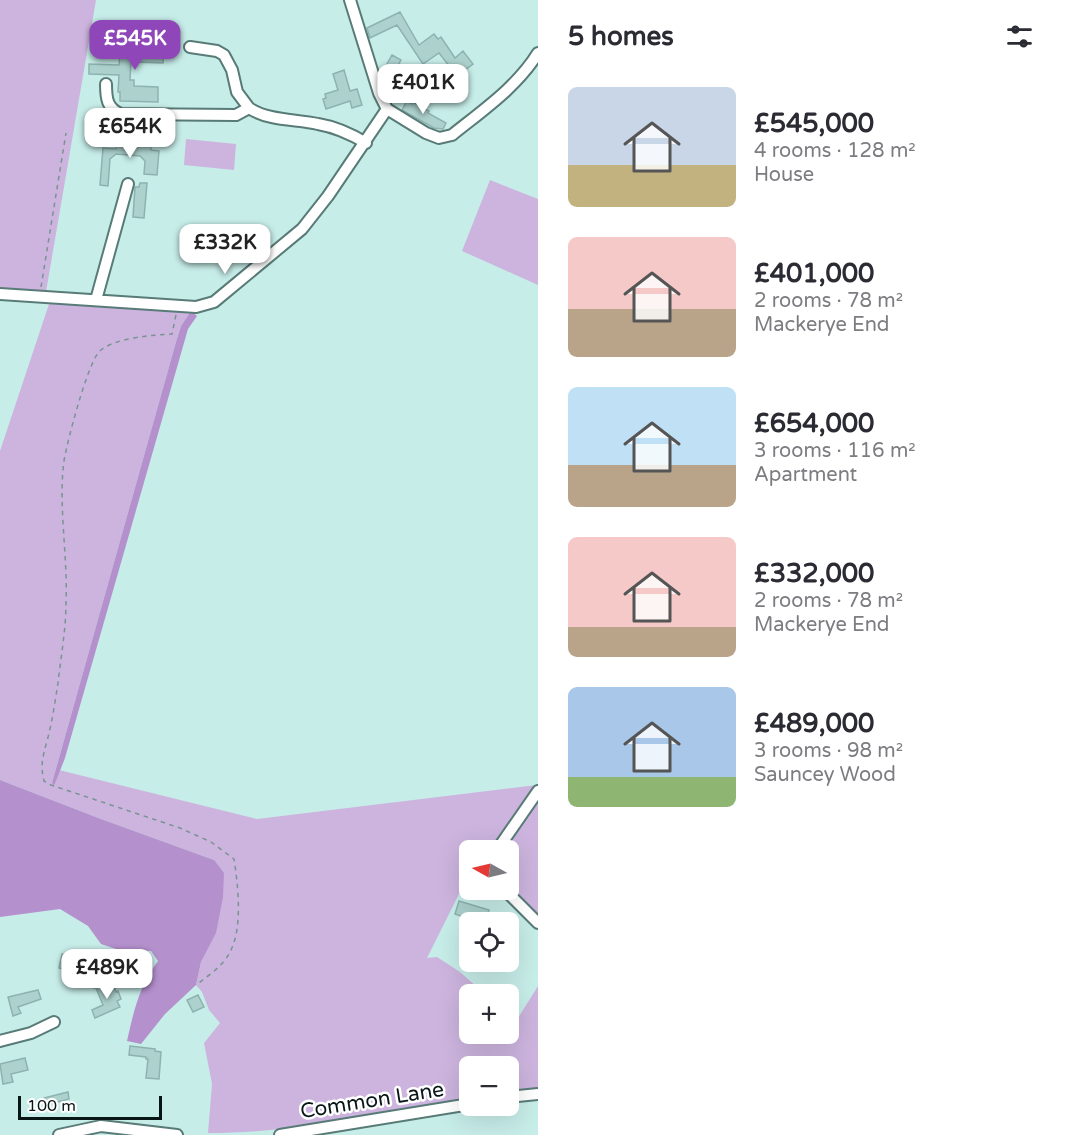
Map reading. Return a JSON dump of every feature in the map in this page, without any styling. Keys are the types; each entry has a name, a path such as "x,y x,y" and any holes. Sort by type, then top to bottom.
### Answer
{"street":[{"path":"350,0 379,93 387,110 439,138 452,135 514,84 528,69 538,53"},
{"path":"190,47 217,51 224,55 232,70 237,92 249,108 256,113 344,130 366,143"},
{"path":"106,84 108,106 114,112 121,114 236,115 249,108"},
{"path":"0,294 196,307 214,302 302,229 366,143 387,110"},
{"path":"96,300 128,184"},
{"path":"504,840 538,791"},
{"path":"515,900 538,923"},
{"path":"0,1041 31,1033 54,1022"},
{"path":"519,1096 538,1094"},
{"name":"Common Lane","path":"280,1135 459,1106"},
{"path":"59,1135 101,1126 177,1135"}],"path":[{"path":"39,296 66,133"},
{"path":"178,306 172,334 121,341 100,351 93,363 70,434 64,463 63,486 66,603 57,685 41,770 44,781 51,785 180,828 211,842 234,860 238,922 230,952 215,971 196,985"}],"shaded area":[{"path":"0,0 96,0 46,292 0,289"},
{"path":"186,139 236,144 234,170 184,165"},
{"path":"490,180 538,199 538,285 462,251"},
{"path":"50,301 191,311 181,326 176,342 52,783 54,786 59,770 257,819 537,785 497,840 459,840 459,894 427,958 437,957 474,984 459,984 459,1044 519,1044 519,1016 538,986 538,1090 519,1093 519,1056 459,1056 459,1101 307,1126 208,1133 212,1084 204,1043 220,1023 209,1010 202,992 196,985 201,962 216,932 214,860 0,780 0,451"},
{"path":"191,311 197,316 188,329 65,758 54,786 52,783 176,342 181,326"},
{"path":"0,780 214,860 224,873 223,897 216,933 201,962 196,985 165,1014 141,1044 127,1041 142,990 158,961 151,951 119,950 101,944 88,926 60,909 0,917"},
{"path":"536,799 538,801 538,918 519,898 519,840 508,840"}],"building":[{"path":"400,12 419,45 434,34 438,39 441,37 455,58 463,51 473,64 457,76 439,53 423,64 397,25 370,38 367,28"},
{"path":"165,32 163,63 131,62 130,80 134,80 134,86 158,87 158,102 120,101 119,75 89,74 89,64 119,65 120,53 150,52 151,33"},
{"path":"392,55 401,60 388,84 397,95 391,100 380,72 383,71"},
{"path":"344,70 350,91 357,89 362,105 352,108 350,101 326,109 323,99 326,98 325,94 338,90 333,74"},
{"path":"407,101 429,111 428,113 446,123 443,129 434,128 402,110"},
{"path":"116,144 151,145 151,150 159,151 157,175 144,174 145,161 140,156 116,154 110,159 108,186 100,185 103,148 116,149"},
{"path":"140,183 147,183 144,218 133,217 135,187 139,187"},
{"path":"459,901 489,910 488,912 455,914"},
{"path":"62,954 90,960 87,972 98,974 95,988 75,983 77,973 59,968"},
{"path":"108,983 113,984 116,992 118,991 121,999 117,1001 120,1007 95,1018 92,1010 103,1005 96,988"},
{"path":"38,990 41,999 18,1007 21,1013 13,1016 8,997"},
{"path":"198,995 204,1007 193,1012 187,1000"},
{"path":"130,1046 155,1049 161,1052 159,1079 146,1078 148,1059 129,1055"},
{"path":"25,1058 28,1070 11,1074 13,1082 3,1084 0,1064"},
{"path":"68,1092 69,1099 46,1105 44,1098"}]}
